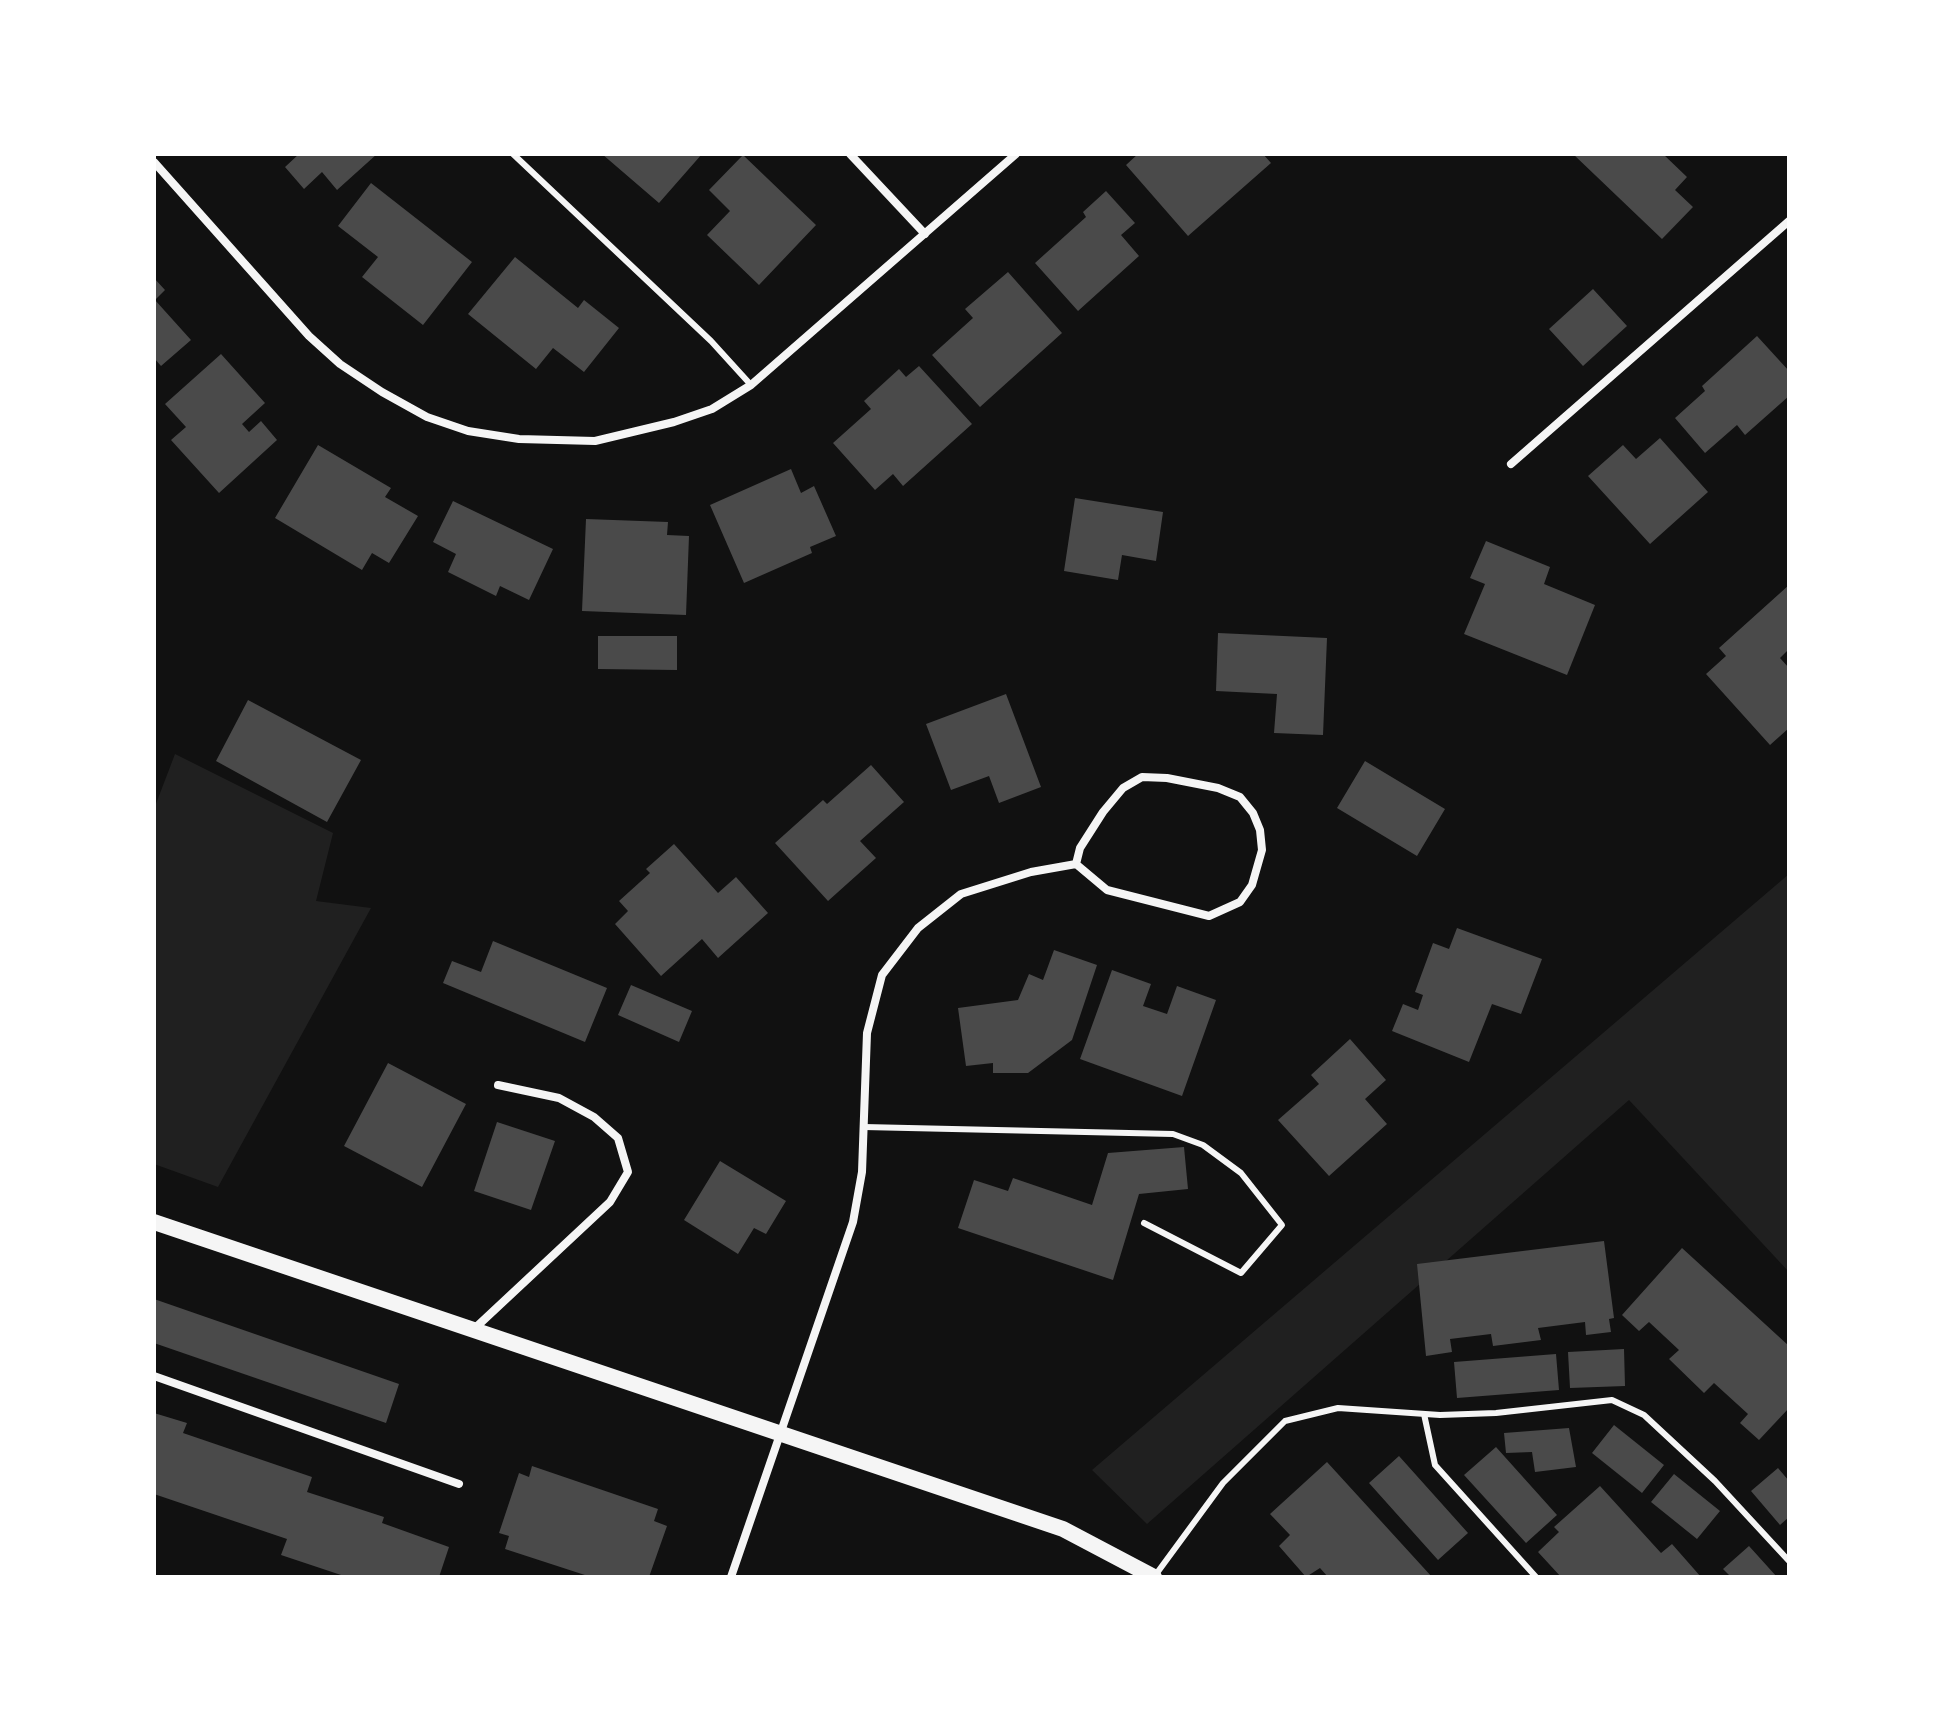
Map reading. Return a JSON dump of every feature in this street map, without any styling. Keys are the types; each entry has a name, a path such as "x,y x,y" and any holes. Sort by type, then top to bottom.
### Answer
{"main road":[{"path":"154,1222 1063,1529 1154,1577"}],"street":[{"path":"850,154 925,234"},
{"path":"154,162 309,336 340,364 427,417 468,431 519,439 595,441 635,433 700,413 751,385 1016,154"},
{"path":"1511,464 1789,221"},
{"path":"1142,777 1180,780 1218,788 1240,797 1253,813 1260,830 1262,850 1252,885 1240,902 1209,916 1107,890 1076,864 1080,848 1103,812 1123,788 1142,777"},
{"path":"731,1577 853,1222 862,1172 867,1033 882,975 918,928 961,894 1031,872 1076,864"},
{"path":"472,1330 610,1202 628,1172 618,1138 594,1117 559,1098 498,1085"},
{"path":"154,1376 459,1484"}],"lane":[{"path":"513,154 711,341 751,385"},
{"path":"864,1127 1173,1134 1203,1145 1241,1173 1282,1225 1241,1273 1144,1223"},
{"path":"1154,1577 1223,1483 1285,1421 1338,1408 1424,1414 1496,1413 1612,1400 1644,1415 1715,1481 1789,1561"},
{"path":"1424,1414 1435,1465 1536,1577"}],"shaded area":[{"path":"175,754 333,833 316,901 371,908 218,1187 154,1164 154,809"},
{"path":"1789,874 1789,1272 1629,1100 1147,1524 1092,1470"}],"building":[{"path":"299,154 377,154 337,190 322,172 304,189 285,167"},
{"path":"602,154 702,154 659,203"},
{"path":"1138,154 1263,154 1271,163 1188,236 1126,165"},
{"path":"1573,154 1663,154 1687,177 1675,190 1693,207 1662,239"},
{"path":"743,155 816,225 759,285 707,235 730,211 709,190"},
{"path":"371,183 472,262 423,325 362,277 378,257 338,226"},
{"path":"1106,191 1135,223 1121,235 1139,256 1078,311 1035,263 1086,217 1083,212"},
{"path":"515,257 578,308 584,300 619,328 584,372 553,348 536,369 468,314"},
{"path":"1008,272 1062,333 980,407 932,355 973,318 965,309"},
{"path":"154,278 165,290 155,300 191,340 161,366 154,358"},
{"path":"1593,289 1627,326 1583,366 1549,329"},
{"path":"1757,336 1789,371 1789,396 1745,435 1737,425 1705,453 1675,418 1705,391 1702,386"},
{"path":"221,354 265,403 242,424 249,432 261,421 277,440 219,493 171,440 186,427 165,404"},
{"path":"919,366 972,424 903,486 893,474 875,490 833,443 871,409 864,401 899,369 906,377"},
{"path":"1660,438 1708,492 1650,544 1588,476 1623,445 1636,459"},
{"path":"318,445 391,488 385,497 418,516 389,563 372,553 362,570 275,518"},
{"path":"791,469 801,493 814,486 836,536 810,547 812,553 744,583 710,505"},
{"path":"1075,498 1163,512 1156,561 1122,555 1118,580 1064,571"},
{"path":"453,501 553,549 529,600 500,586 496,596 448,572 456,554 433,542"},
{"path":"586,519 668,522 667,535 689,536 686,615 582,611"},
{"path":"1486,541 1550,567 1544,584 1595,605 1567,675 1464,634 1485,584 1470,578"},
{"path":"1789,585 1789,649 1780,658 1789,668 1789,728 1770,745 1706,674 1726,656 1719,648"},
{"path":"1218,633 1327,638 1323,735 1274,733 1277,694 1216,691"},
{"path":"598,636 677,636 677,670 598,669"},
{"path":"1006,694 1041,787 999,803 989,776 951,790 926,724"},
{"path":"248,700 361,760 327,822 216,761"},
{"path":"1365,761 1445,809 1417,856 1337,808"},
{"path":"871,765 904,802 860,841 876,858 828,901 775,843 823,800 827,804"},
{"path":"674,844 718,893 736,877 768,913 718,958 702,939 661,976 615,924 628,911 619,901 650,873 646,869"},
{"path":"1457,928 1542,959 1521,1014 1492,1004 1469,1062 1392,1031 1403,1004 1418,1010 1423,995 1415,992 1433,943 1449,949"},
{"path":"493,941 607,988 585,1042 443,983 452,961 481,972"},
{"path":"1054,950 1097,965 1072,1040 1028,1073 993,1073 993,1063 966,1066 958,1008 1018,1000 1029,974 1043,980"},
{"path":"1112,970 1151,984 1143,1006 1167,1014 1177,986 1216,1000 1182,1096 1080,1059"},
{"path":"631,985 692,1011 679,1042 618,1015"},
{"path":"1350,1039 1386,1080 1365,1099 1387,1124 1329,1176 1278,1120 1319,1084 1311,1075"},
{"path":"388,1063 466,1104 422,1187 344,1146"},
{"path":"497,1122 555,1141 531,1210 474,1191"},
{"path":"1184,1147 1188,1189 1139,1194 1113,1280 958,1228 974,1180 1008,1191 1013,1178 1092,1205 1108,1153"},
{"path":"720,1161 786,1201 766,1234 754,1228 738,1254 684,1220"},
{"path":"1604,1241 1614,1318 1609,1319 1611,1332 1586,1335 1585,1322 1538,1328 1541,1340 1493,1346 1491,1334 1450,1339 1452,1352 1426,1356 1417,1264"},
{"path":"1682,1248 1789,1346 1789,1408 1759,1440 1740,1423 1748,1414 1714,1383 1704,1393 1669,1359 1679,1350 1649,1322 1639,1331 1622,1315"},
{"path":"154,1299 399,1384 386,1423 154,1343"},
{"path":"1624,1349 1625,1386 1570,1388 1568,1352"},
{"path":"1556,1354 1559,1390 1457,1398 1454,1362"},
{"path":"154,1413 187,1423 183,1433 312,1477 307,1492 384,1517 382,1523 449,1547 439,1577 347,1577 281,1555 287,1539 154,1494"},
{"path":"1614,1425 1664,1465 1642,1493 1592,1453"},
{"path":"1569,1428 1576,1467 1535,1472 1532,1452 1506,1453 1504,1433"},
{"path":"1496,1447 1557,1515 1526,1543 1464,1475"},
{"path":"1399,1456 1468,1533 1438,1560 1369,1483"},
{"path":"1327,1462 1432,1577 1328,1577 1320,1568 1306,1577 1279,1546 1290,1535 1270,1514"},
{"path":"532,1466 658,1509 654,1521 667,1526 649,1577 591,1577 505,1549 509,1536 499,1533 519,1473 529,1477"},
{"path":"1778,1468 1789,1481 1789,1517 1780,1525 1751,1491"},
{"path":"1674,1474 1720,1511 1697,1539 1651,1502"},
{"path":"1600,1486 1661,1553 1672,1544 1701,1577 1561,1577 1538,1552 1559,1532 1554,1527"},
{"path":"1749,1546 1777,1577 1731,1577 1723,1569"}]}
